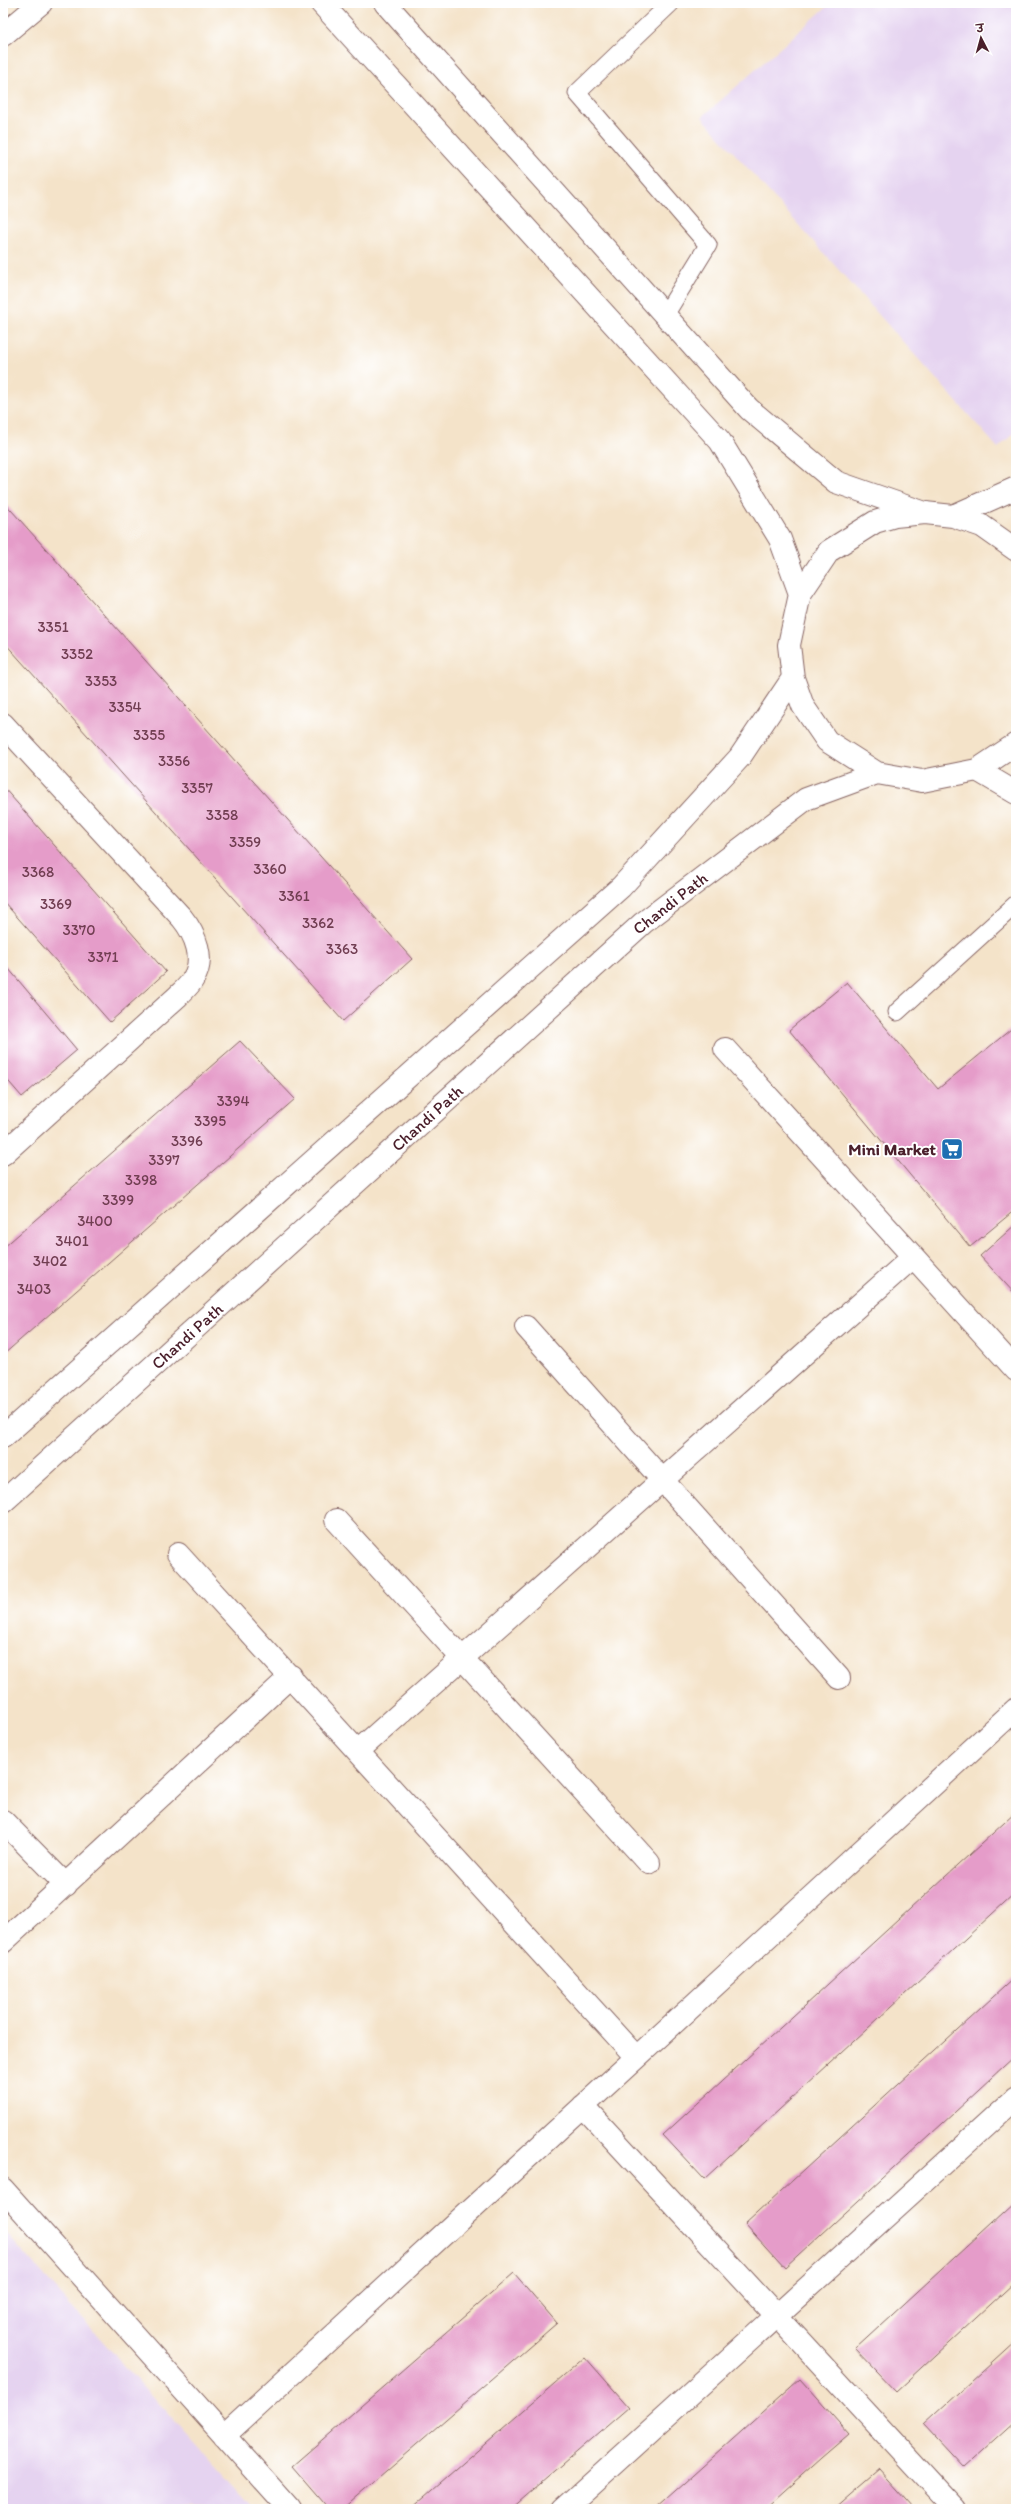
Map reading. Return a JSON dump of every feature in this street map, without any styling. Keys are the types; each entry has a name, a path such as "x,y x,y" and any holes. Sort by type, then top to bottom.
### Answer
{"street":[{"path":"3,35 41,3"},
{"path":"321,3 720,441 780,539 800,594"},
{"path":"385,3 749,409 836,482 925,513"},
{"path":"953,516 1016,488"},
{"path":"1016,550 982,526 953,516 925,513 896,516 874,522 829,551 800,594 789,646 793,678 803,706 827,741 878,773 922,781 977,770 1016,744"},
{"path":"3,1437 621,887 740,757 793,678"},
{"path":"3,724 182,918 191,930 198,946 198,966 193,979 183,990 5,1146"},
{"path":"977,770 1016,793"},
{"name":"Chandi Path","path":"3,1502 643,923 806,799 878,773"},
{"path":"725,1049 1016,1370"},
{"path":"358,1751 913,1257"},
{"path":"526,1327 839,1678"},
{"path":"336,1520 649,1863"},
{"path":"178,1554 291,1676 636,2057"},
{"path":"3,1942 291,1676"},
{"path":"224,2436 636,2057 1013,1719"},
{"path":"3,1820 66,1885"},
{"path":"564,2509 1016,2098"},
{"path":"583,2106 956,2509"},
{"path":"3,2189 290,2509"}],"lane":[{"path":"665,315 708,245 577,93 672,3"},
{"path":"897,1012 1016,904"}],"shaded area":[{"path":"831,3 1016,3 1016,431 998,448 702,117"},
{"path":"3,2230 253,2509 3,2509"}],"building":[{"path":"3,501 412,959 343,1021 3,641"},
{"path":"3,787 166,972 110,1022 3,901"},
{"path":"3,962 77,1050 22,1097 3,1075"},
{"name":"Mini Market","path":"847,982 938,1089 1016,1025 1016,1209 970,1247 789,1030"},
{"path":"240,1041 295,1099 3,1355 3,1248"},
{"path":"1016,1224 1016,1295 980,1256"},
{"path":"1016,1812 1016,1892 704,2179 663,2135"},
{"path":"1016,1976 1016,2056 785,2268 745,2224"},
{"path":"1016,2201 1016,2281 896,2392 855,2349"},
{"path":"514,2273 557,2323 342,2509 329,2509 292,2466"},
{"path":"1016,2340 1016,2420 964,2467 924,2424"},
{"path":"585,2357 629,2407 511,2509 410,2509"},
{"path":"800,2379 849,2434 764,2509 655,2509"},
{"path":"879,2470 914,2509 834,2509 851,2494"}],"place":[{"name":"Mini Market","path":"952,1149"}]}
